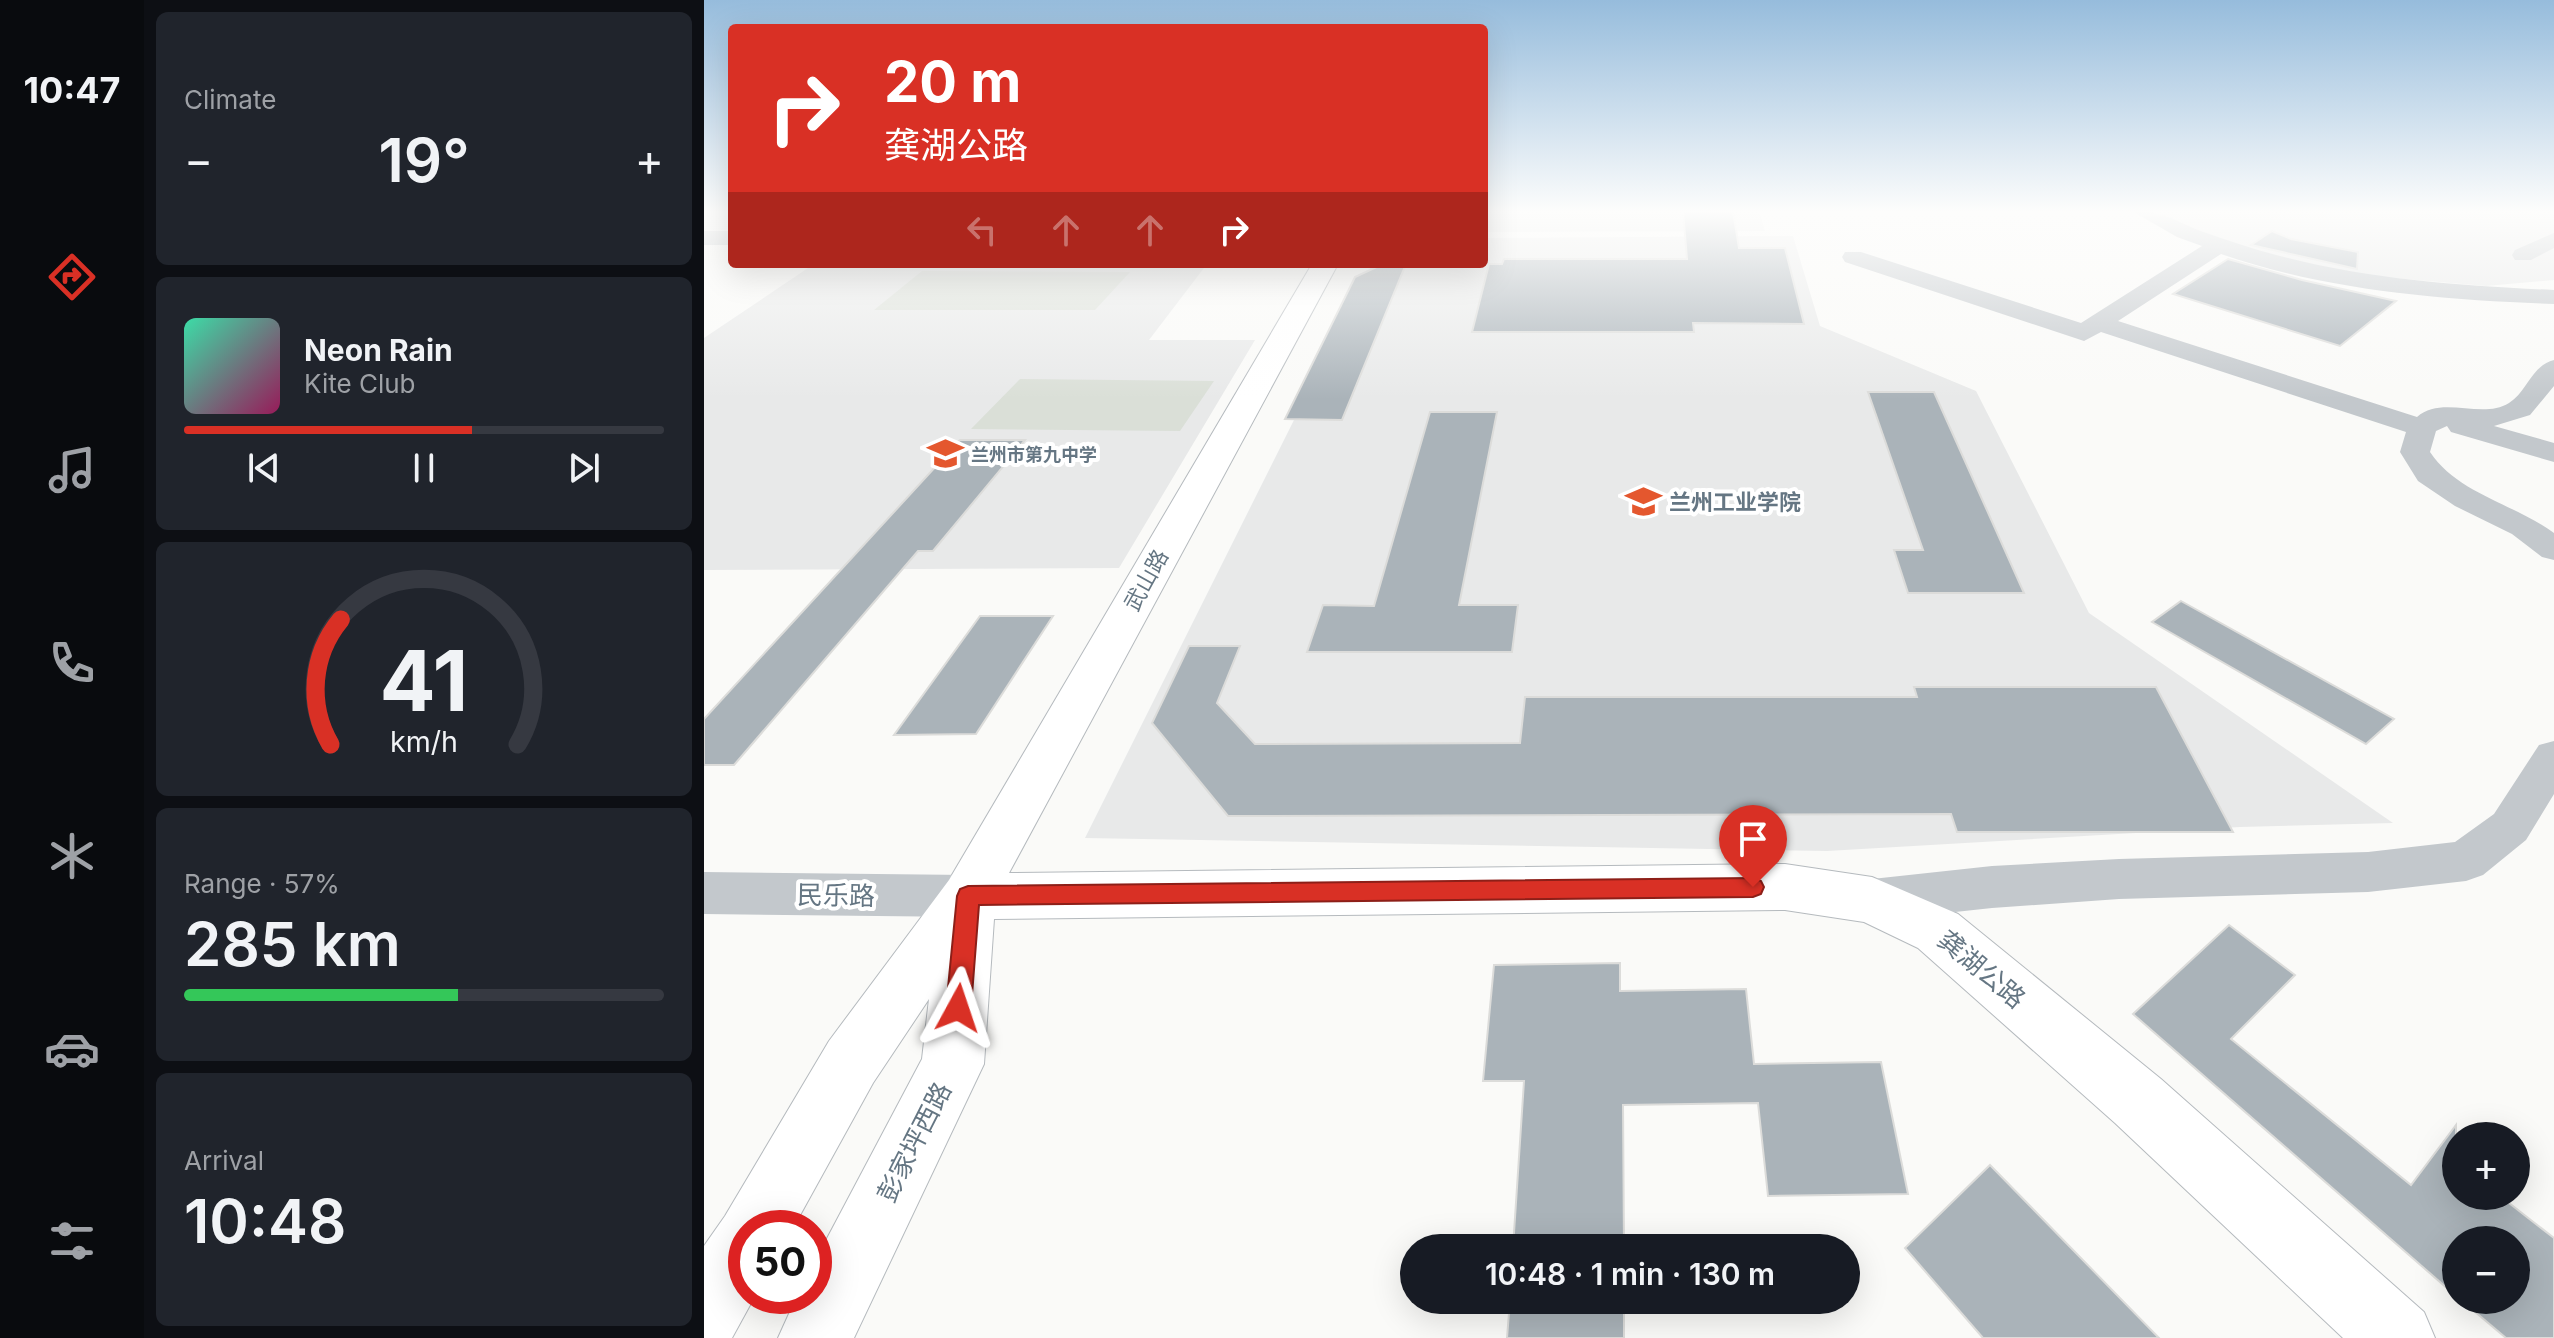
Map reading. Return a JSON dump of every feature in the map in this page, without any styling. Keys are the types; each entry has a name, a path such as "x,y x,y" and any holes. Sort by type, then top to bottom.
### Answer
{"main road":[{"name":"武山路","path":"968,896 1320,273"},
{"name":"龚湖公路","path":"968,896 1785,887 1872,900 1938,931 2138,1101 2398,1338"},
{"path":"765,1210 851,1062 968,896"},
{"name":"彭家坪西路","path":"815,1338 953,1064 968,896"},
{"path":"704,1315 728,1274"}],"street":[{"path":"1903,273 2084,333 2176,273"},
{"path":"2341,273 2390,283 2508,296 2554,297"},
{"path":"2098,323 2428,422 2554,453"},
{"path":"2428,422 2496,417 2520,409 2554,368"},
{"path":"2428,422 2415,452 2429,474 2467,499 2524,527 2554,550"},
{"path":"1872,900 2008,886 2119,879 2368,872 2466,861 2510,827 2554,757"},
{"name":"民乐路","path":"704,893 968,896"}],"shaded area":[{"name":"兰州市第九中学","path":"800,273 1200,273 1149,340 1255,340 1119,568 704,570 704,338"},
{"path":"919,273 1129,273 1095,310 874,310"},
{"name":"兰州工业学院","path":"1367,273 1804,273 1820,326 1976,391 2089,613 2393,823 2240,827 1827,851 1085,838"},
{"path":"2356,273 2554,273 2554,280 2486,286"},
{"path":"1020,379 1214,381 1180,431 971,429"}],"building":[{"path":"1363,273 1402,273 1342,420 1285,419 1355,277"},
{"path":"1487,273 1791,273 1804,324 1693,323 1694,332 1472,332"},
{"path":"2205,273 2279,273 2396,301 2340,346 2173,294"},
{"path":"1868,392 1934,392 2024,593 1908,593 1894,550 1923,550"},
{"path":"1430,412 1497,412 1459,605 1518,605 1512,652 1307,652 1323,605 1374,606"},
{"path":"960,440 1025,440 933,551 918,551 734,765 704,765 704,719"},
{"path":"2181,601 2394,719 2366,744 2152,622"},
{"path":"980,616 1053,616 976,734 894,735"},
{"path":"1189,646 1240,646 1217,703 1255,744 1520,743 1525,697 1917,697 1914,687 2156,687 2233,832 1957,832 1951,814 1228,816 1152,723"},
{"path":"2229,925 2295,975 2231,1039 2411,1185 2442,1144 2442,1210 2518,1210 2554,1238 2554,1338 2506,1338 2478,1314 2530,1314 2530,1226 2442,1226 2442,1284 2133,1014"},
{"path":"1620,963 1620,991 1746,989 1754,1064 1881,1062 1908,1194 1768,1196 1758,1103 1623,1105 1624,1234 1514,1234 1524,1081 1483,1081 1494,965"},
{"path":"1990,1165 2159,1338 1983,1338 1905,1248"},
{"path":"1509,1314 1624,1314 1624,1338 1507,1338"}],"place":[{"name":"兰州市第九中学","path":"945,454"},
{"name":"兰州工业学院","path":"1643,502"}],"route":[{"path":"958,1008 968,896 1753,887"}]}
